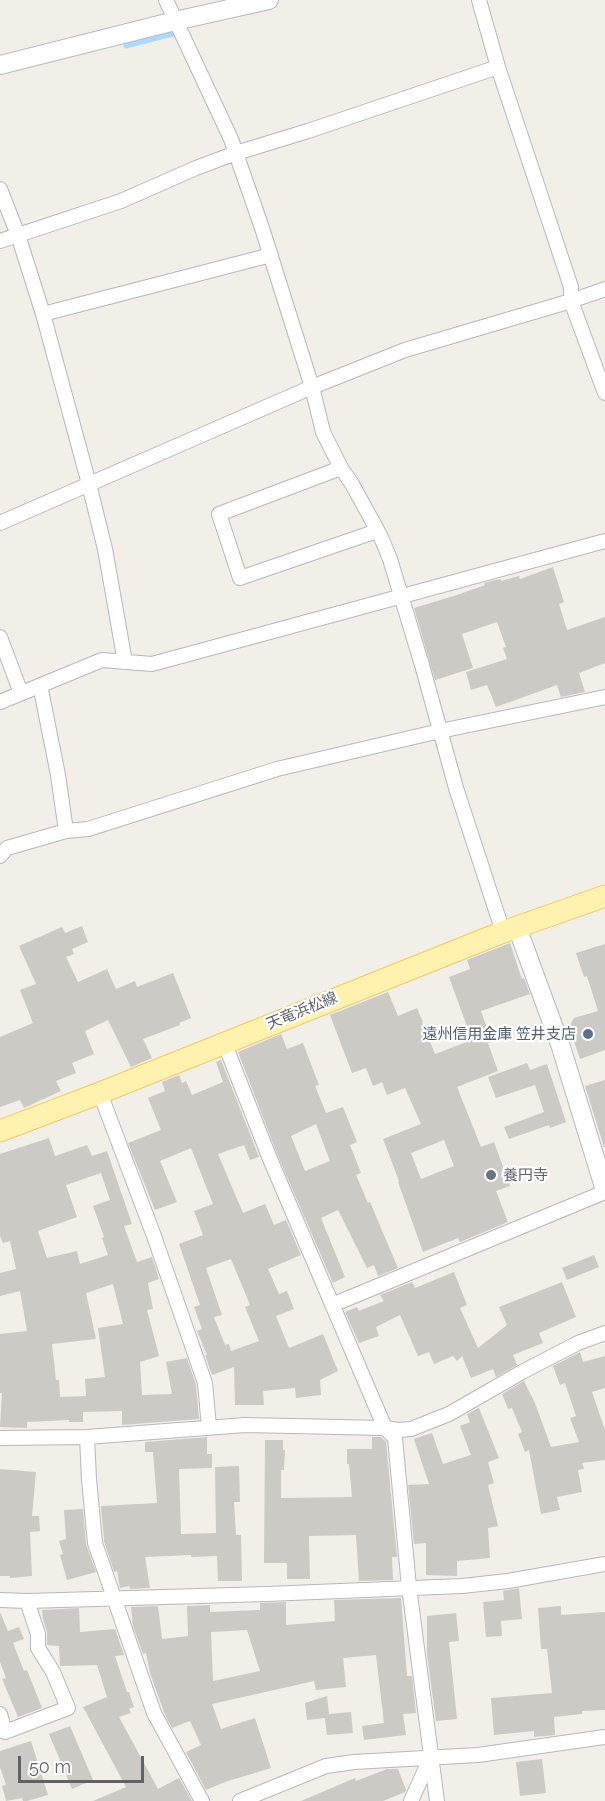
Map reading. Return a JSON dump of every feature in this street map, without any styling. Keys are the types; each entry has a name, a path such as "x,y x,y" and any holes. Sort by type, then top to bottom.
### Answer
{"main road":[{"name":"天竜浜松線","path":"0,1131 510,929 605,896"}],"street":[{"path":"166,0 231,139 312,387 323,432 390,559 456,788 510,929 561,1047 605,1191 332,1305"},
{"path":"0,65 269,0"},
{"path":"478,0 571,287 571,301 605,393"},
{"path":"0,241 121,201 236,153 498,67"},
{"path":"0,189 18,235 43,314 89,484 105,549 125,662"},
{"path":"43,314 270,255"},
{"path":"0,523 312,387 405,350 605,289"},
{"path":"341,468 219,514 240,578 377,531"},
{"path":"0,702 102,660 152,664 605,542"},
{"path":"0,637 21,693"},
{"path":"40,684 58,775 66,831"},
{"path":"0,856 8,848 66,831 88,829 277,769 440,731 605,697"},
{"path":"224,1042 270,1159 385,1428 395,1438 409,1587 437,1801"},
{"path":"100,1093 147,1216 205,1383 209,1427"},
{"path":"0,1438 87,1437 244,1425 411,1429 449,1414 531,1367 578,1343 605,1333"},
{"path":"87,1437 94,1535 154,1713 202,1801"},
{"path":"0,1600 267,1594 462,1586 508,1581 605,1564"},
{"path":"0,1714 5,1732 68,1708 53,1672 38,1648 38,1634 27,1601"},
{"path":"240,1801 327,1766 354,1762 478,1755 605,1737"},
{"path":"411,1801 431,1758"}],"building":[{"path":"553,567 564,602 559,604 567,630 605,617 605,663 579,673 585,692 561,697 557,685 496,707 487,685 471,690 466,672 507,659 503,648 506,647 497,622 462,634 473,668 435,680 414,608 460,594 485,585 484,583 519,576 520,579"},
{"path":"82,926 88,942 72,949 74,954 66,957 78,982 107,969 116,989 135,981 137,987 173,973 191,1018 179,1023 180,1025 143,1039 152,1058 131,1067 108,1020 85,1031 94,1054 72,1063 76,1073 56,1081 61,1091 24,1108 20,1100 0,1107 0,1037 33,1023 20,990 36,984 19,946 62,927 65,933"},
{"path":"510,943 522,979 524,978 530,994 481,1011 492,1042 488,1043 498,1071 457,1087 481,1147 494,1142 510,1186 496,1191 508,1222 460,1242 458,1238 423,1252 383,1139 421,1124 405,1088 387,1095 382,1082 373,1086 366,1068 352,1073 330,1015 388,992 398,1016 417,1008 435,1054 472,1040 449,977 470,969 467,960","holes":["444,1140 454,1166 421,1179 411,1153"]},
{"path":"605,944 605,1050 580,1059 569,1027 574,1018 598,1011 587,976 584,977 576,953"},
{"path":"281,1034 287,1049 303,1043 319,1085 315,1086 326,1113 343,1107 357,1142 350,1145 361,1173 356,1175 398,1268 378,1276 374,1265 367,1268 338,1210 321,1218 345,1277 333,1283 278,1156 238,1052","holes":["316,1124 330,1161 305,1171 291,1136"]},
{"path":"221,1060 259,1157 250,1160 244,1145 218,1154 243,1213 265,1204 274,1225 286,1220 301,1255 268,1269 279,1294 287,1291 294,1309 276,1316 289,1348 323,1334 338,1371 320,1380 321,1395 296,1398 295,1388 263,1391 264,1405 235,1405 234,1367 212,1375 197,1331 202,1329 194,1307 200,1305 179,1244 203,1235 194,1211 213,1204 191,1148 160,1161 177,1202 155,1210 128,1143 161,1130 148,1098 165,1091 162,1082 179,1075 182,1083 186,1081 192,1095 223,1082 216,1062","holes":["231,1259 250,1305 245,1307 259,1341 231,1351 229,1344 225,1345 214,1317 222,1315 206,1268"]},
{"path":"527,1063 530,1070 547,1064 566,1122 550,1128 549,1125 509,1139 504,1127 544,1112 535,1085 496,1098 488,1077"},
{"path":"605,1080 605,1147 604,1147 585,1086"},
{"path":"49,1138 55,1156 87,1145 92,1156 107,1151 132,1224 124,1226 137,1262 152,1257 159,1279 148,1283 153,1309 147,1310 159,1356 140,1362 142,1395 172,1394 166,1362 187,1358 196,1385 199,1419 122,1425 122,1411 83,1412 83,1422 69,1422 69,1420 27,1422 27,1428 0,1427 2,1393 0,1393 0,1334 27,1331 20,1291 0,1296 0,1273 16,1269 10,1241 3,1243 0,1236 0,1154","holes":["101,1173 110,1200 93,1206 108,1255 80,1264 77,1251 47,1258 38,1231 77,1217 66,1185","113,1284 123,1324 98,1328 105,1377 85,1379 86,1396 60,1397 52,1344 96,1339 86,1293"]},
{"path":"594,1255 599,1267 567,1280 562,1268"},
{"path":"454,1272 467,1305 460,1308 478,1348 507,1325 499,1307 562,1282 576,1317 539,1333 543,1343 513,1355 517,1365 496,1377 493,1369 471,1378 462,1356 457,1361 453,1356 434,1364 429,1352 418,1356 400,1315 376,1327 379,1336 359,1343 345,1312 357,1307 359,1311 384,1301 380,1295 412,1282 415,1288"},
{"path":"580,1352 583,1362 605,1356 605,1388 592,1392 605,1430 605,1460 582,1463 584,1469 578,1470 582,1492 557,1497 560,1510 541,1514 529,1450 525,1452 518,1434 522,1432 512,1408 508,1409 502,1394 524,1381 535,1403 551,1447 579,1442 570,1418 576,1416 565,1383 560,1385 553,1366"},
{"path":"479,1408 499,1458 488,1462 494,1483 488,1485 498,1526 488,1528 490,1558 457,1561 457,1576 426,1575 426,1543 414,1544 408,1485 429,1484 414,1439 432,1433 443,1464 471,1455 460,1426 470,1422 467,1414"},
{"path":"207,1437 207,1454 212,1454 212,1468 179,1469 181,1534 216,1533 215,1467 239,1466 240,1502 234,1502 236,1535 241,1535 242,1581 218,1581 217,1556 145,1557 150,1588 130,1589 129,1586 120,1588 117,1571 114,1572 104,1541 101,1506 157,1503 153,1452 145,1452 145,1442"},
{"path":"372,1437 381,1437 386,1442 397,1557 392,1557 393,1580 359,1581 356,1535 309,1536 310,1579 287,1579 287,1563 264,1563 265,1440 283,1440 283,1450 285,1450 284,1470 281,1470 281,1498 352,1497 347,1449 372,1449"},
{"path":"0,1469 36,1472 32,1516 39,1516 40,1531 30,1532 32,1576 10,1578 10,1576 0,1576"},
{"path":"83,1509 86,1544 96,1572 67,1580 60,1555 63,1554 59,1541 66,1539 64,1510"},
{"path":"519,1588 522,1619 501,1621 502,1636 486,1637 483,1602 504,1600 503,1591"},
{"path":"401,1598 407,1676 412,1676 416,1713 403,1714 406,1735 364,1740 362,1726 384,1723 376,1655 343,1658 346,1687 316,1690 314,1681 212,1704 221,1729 255,1718 271,1768 206,1790 186,1752 201,1745 190,1721 172,1728 165,1715 150,1673 146,1653 143,1654 133,1626 131,1607 158,1606 162,1639 188,1636 187,1606 210,1605 210,1612 260,1610 260,1603 286,1602 286,1625 335,1621 334,1600","holes":["247,1630 260,1671 213,1681 211,1632"]},
{"path":"561,1606 561,1615 605,1612 605,1710 582,1711 582,1714 554,1717 555,1735 534,1737 534,1731 494,1735 491,1698 552,1693 547,1649 541,1649 538,1608"},
{"path":"79,1608 80,1632 115,1629 124,1655 115,1656 134,1707 129,1709 131,1713 119,1717 158,1789 179,1778 192,1801 93,1801 126,1787 83,1707 107,1697 97,1665 60,1666 59,1646 47,1645 47,1632 42,1610"},
{"path":"0,1612 8,1631 19,1627 24,1639 13,1643 42,1708 18,1717 2,1679 6,1678 0,1662"},
{"path":"456,1613 459,1641 449,1642 457,1719 436,1721 427,1654 427,1616"},
{"path":"327,1696 329,1714 351,1712 353,1733 327,1735 325,1718 307,1720 305,1703"},
{"path":"70,1726 93,1780 72,1789 49,1734"},
{"path":"31,1741 48,1795 27,1801 23,1801 22,1798 6,1801 2,1786 6,1785 0,1767 0,1751"},
{"path":"542,1759 546,1793 520,1796 516,1762"},
{"path":"387,1769 398,1769 405,1792 383,1801 301,1801 355,1778 356,1781"}],"waterway":[{"path":"126,46 173,34"}],"place":[{"name":"遠州信用金庫 笠井支店","path":"588,1034"},
{"name":"養円寺","path":"491,1175"}]}
